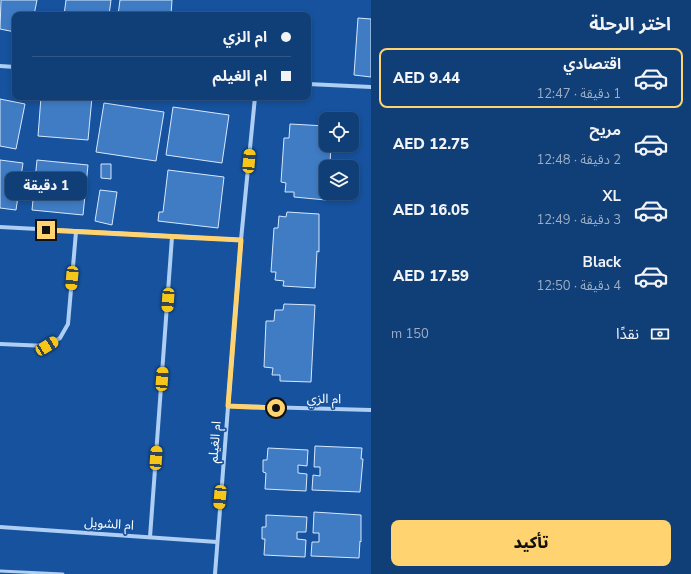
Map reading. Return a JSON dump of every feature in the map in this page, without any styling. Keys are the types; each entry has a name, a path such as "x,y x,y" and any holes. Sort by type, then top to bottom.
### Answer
{"street":[{"path":"0,66 12,67"},
{"path":"311,84 371,87"},
{"name":"ام الغيلم","path":"215,574 241,240 255,100"},
{"path":"0,227 241,240"},
{"path":"0,344 47,346 60,338 68,324 76,232"},
{"path":"150,537 172,237"},
{"name":"ام الزي","path":"228,406 371,410"},
{"name":"ام الشويل","path":"0,526 217,542"}],"lane":[{"path":"0,571 63,574"}],"building":[{"path":"1,0 37,0 35,12 12,12 12,31 0,29"},
{"path":"66,0 111,0 109,12 64,12"},
{"path":"120,0 172,0 171,12 118,12"},
{"path":"358,18 371,19 371,77 354,75"},
{"path":"0,99 25,104 16,149 0,146"},
{"path":"41,100 92,100 88,140 38,136"},
{"path":"104,103 164,112 156,161 96,152"},
{"path":"173,107 229,115 222,163 166,155"},
{"path":"290,124 319,126 319,152 331,152 330,160 319,160 319,199 294,197 294,192 285,192 286,183 281,182 284,138 289,138"},
{"path":"0,160 23,163 16,210 0,208"},
{"path":"37,160 88,165 83,215 32,210"},
{"path":"101,164 111,164 111,179 101,178"},
{"path":"168,170 224,177 218,228 158,221 159,212 163,212"},
{"path":"100,190 117,192 112,225 95,221"},
{"path":"287,212 319,214 319,252 317,251 315,288 283,286 284,281 275,280 276,272 271,272 274,228 278,228 279,216 286,217"},
{"path":"284,304 315,305 311,382 280,381 280,375 272,375 273,368 264,367 266,321 274,321 275,310 283,310"},
{"path":"315,446 362,448 361,459 363,459 360,492 312,490 313,475 320,476 320,467 314,467"},
{"path":"268,448 308,450 307,466 298,465 298,473 307,474 306,491 265,489 266,473 263,472 263,460 267,460"},
{"path":"314,512 361,515 361,542 360,541 359,558 311,556 312,542 319,542 319,533 313,533"},
{"path":"266,515 307,517 306,532 297,532 297,539 306,540 305,557 264,555 265,539 262,539 262,527 266,527"}],"route":[{"path":"46,230 241,240 228,406 276,408"}]}
